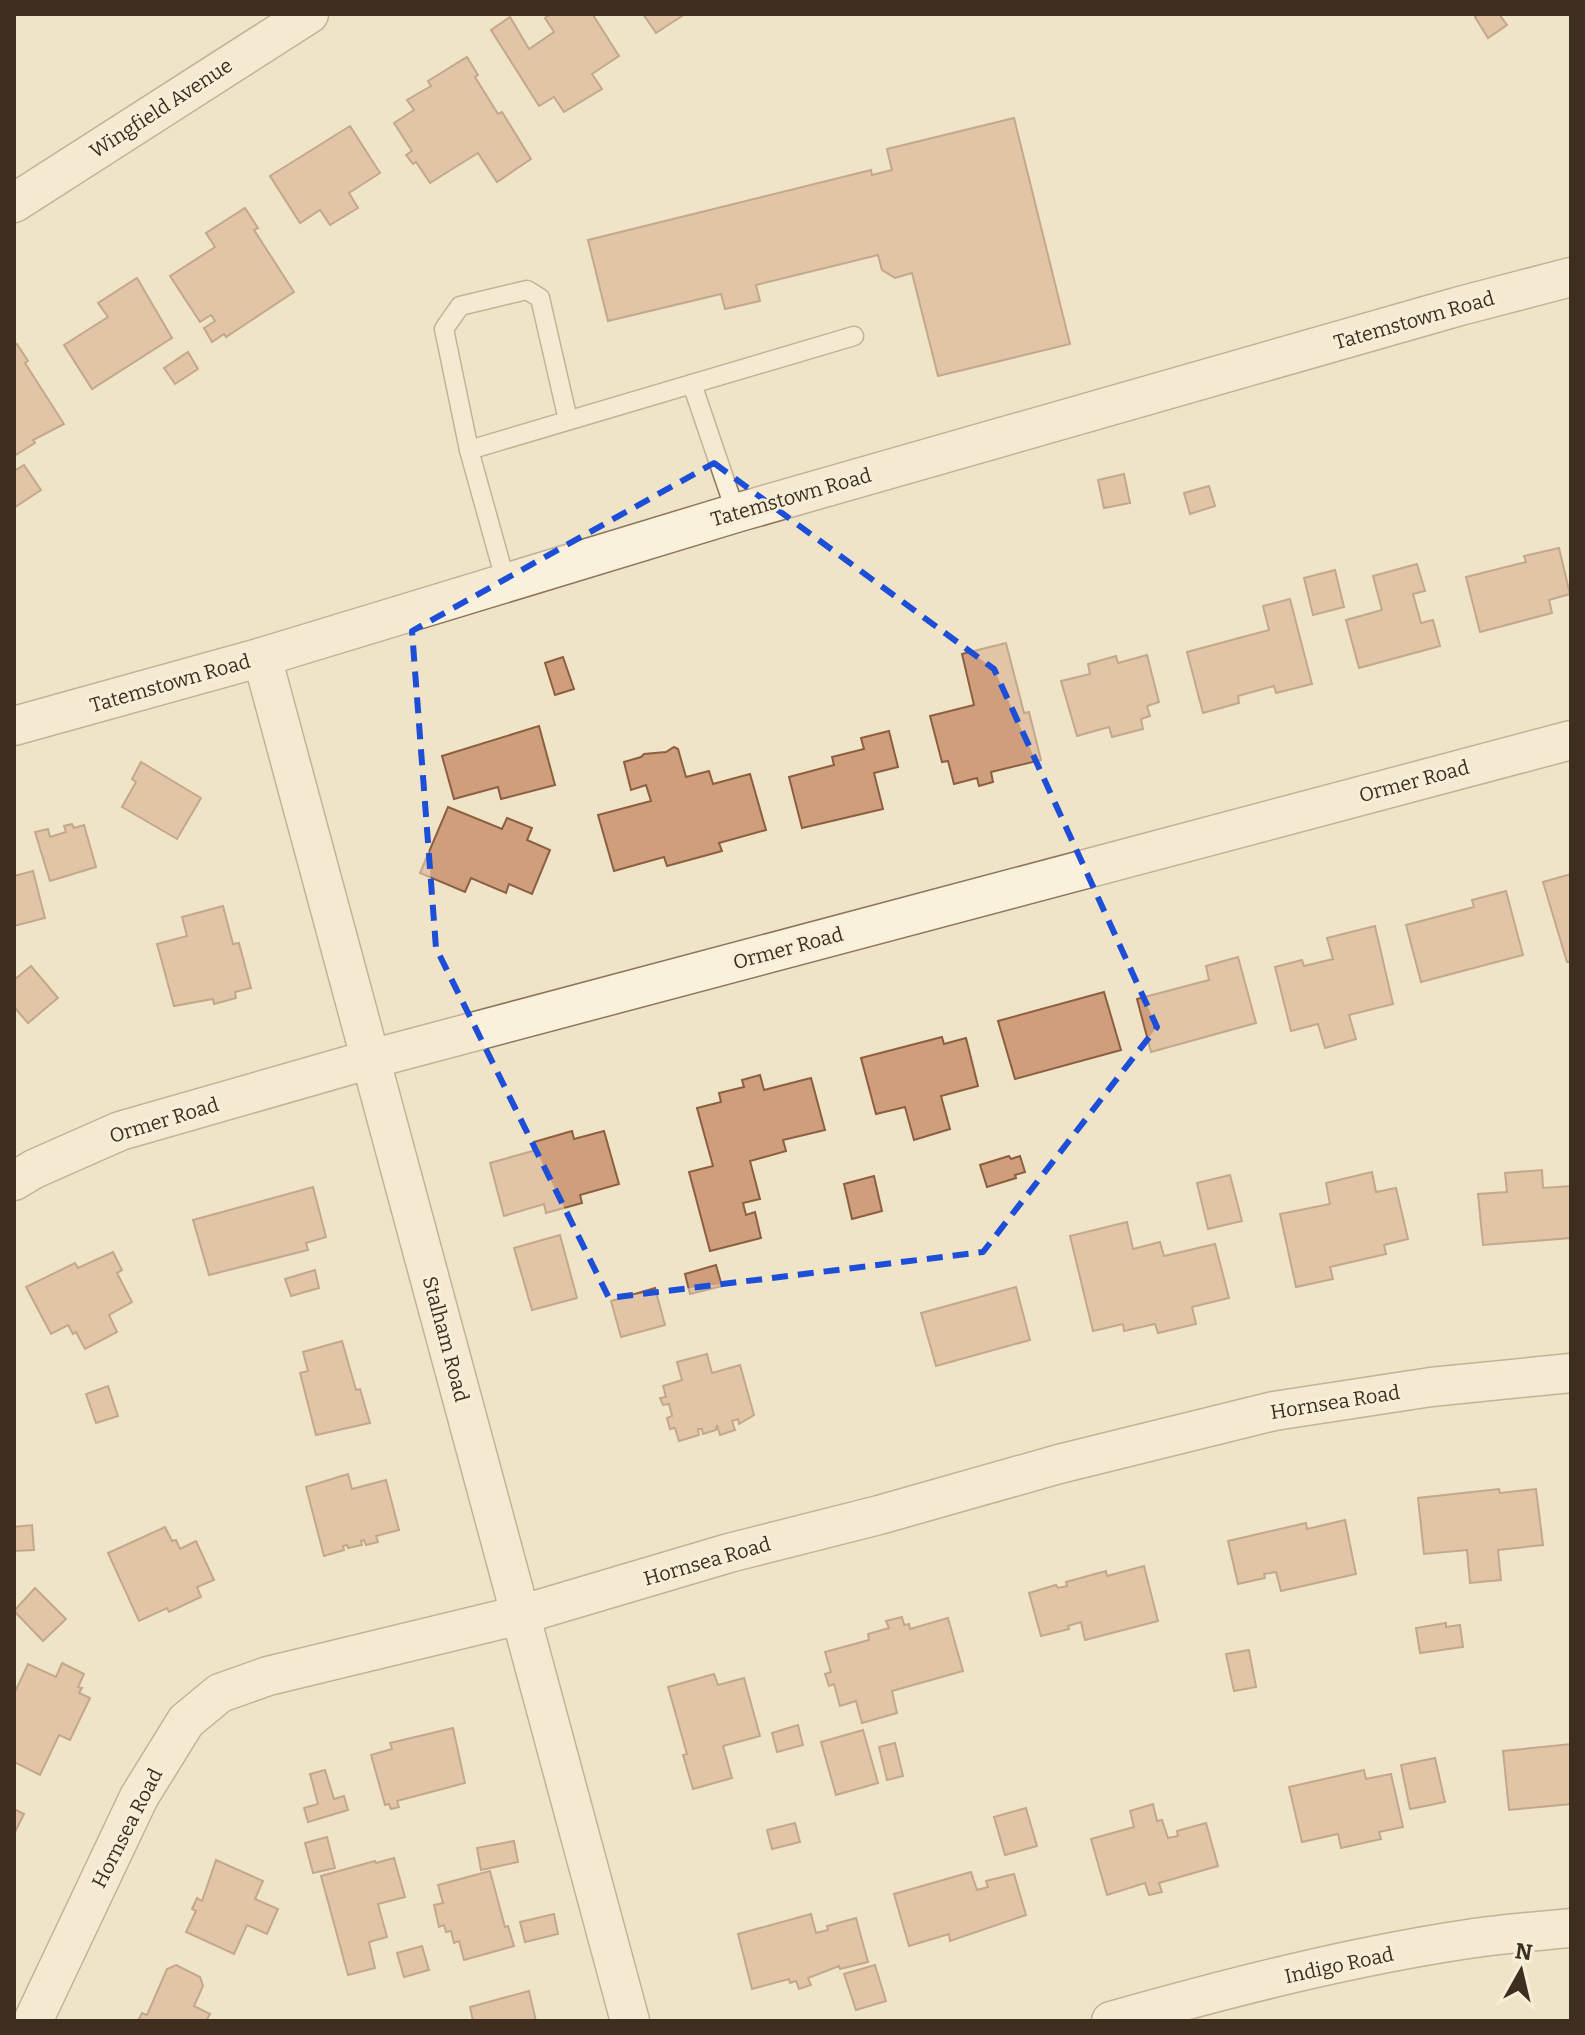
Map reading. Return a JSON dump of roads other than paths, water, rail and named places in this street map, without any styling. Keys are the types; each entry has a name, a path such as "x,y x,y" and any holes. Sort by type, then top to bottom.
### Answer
{"street":[{"name":"Wingfield Avenue","path":"17,194 309,14"},
{"name":"Tatemstown Road","path":"14,726 262,657 736,513 1571,277"},
{"name":"Stalham Road","path":"262,657 630,2021"},
{"name":"Ormer Road","path":"14,1181 120,1131 371,1059 1571,740"},
{"name":"Hornsea Road","path":"33,2021 139,1797 186,1721 220,1693 268,1676 520,1615 729,1553 1059,1464 1274,1411 1431,1387 1571,1373"},
{"name":"Indigo Road","path":"1111,2021 1268,1980 1380,1955 1469,1939 1571,1928"}],"lane":[{"path":"506,583 469,450 444,329 460,306 527,290 540,298 568,420"},
{"path":"469,450 854,336"},
{"path":"692,384 736,513"}]}
